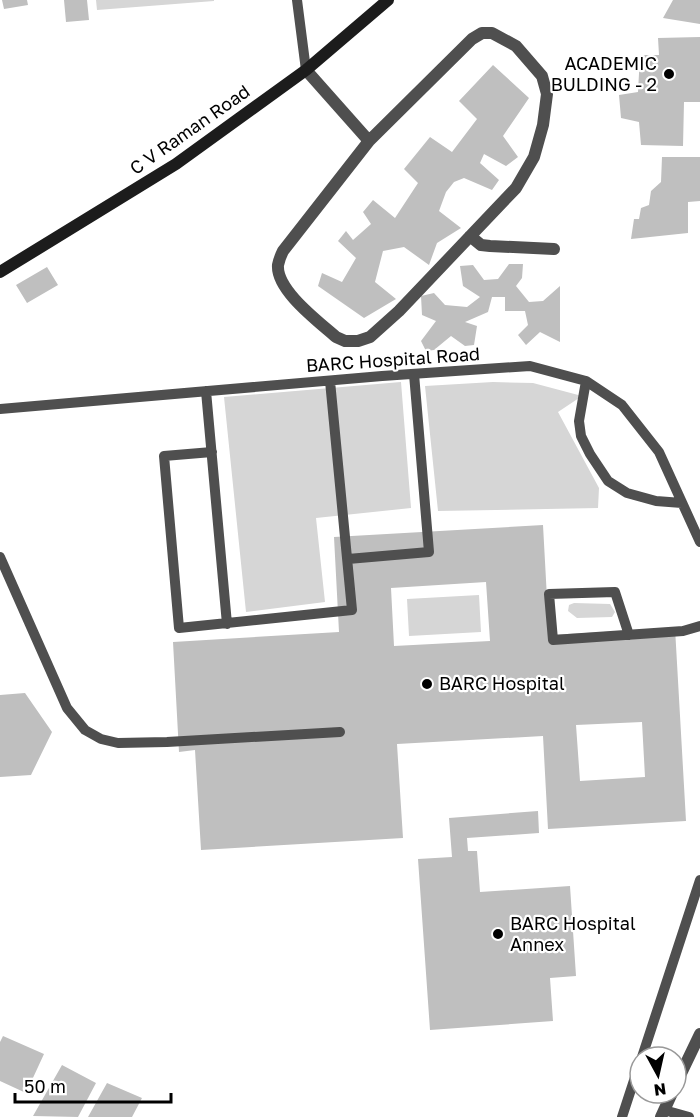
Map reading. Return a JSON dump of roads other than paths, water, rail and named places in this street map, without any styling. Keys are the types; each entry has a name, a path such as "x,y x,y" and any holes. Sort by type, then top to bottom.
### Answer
{"street":[{"name":"C V Raman Road","path":"0,273 176,164 306,70 388,0"},
{"path":"482,33 492,33 516,46 542,76 547,94 543,125 534,157 516,188 470,236 399,310 370,337 358,341 345,341 336,337 288,292 280,275 278,264 283,251 369,141 472,39 482,33"},
{"path":"306,70 369,141"},
{"path":"470,236 481,245 554,249"},
{"path":"688,1059 700,1034"}],"lane":[{"path":"297,0 306,70"},
{"name":"BARC Hospital Road","path":"0,409 530,366 586,381 622,405 659,452 700,542"},
{"path":"348,559 429,552 414,374"},
{"path":"212,452 164,456 179,628 352,610 330,381"},
{"path":"586,381 579,421 581,436 608,481 627,493 656,501 682,503"},
{"path":"206,391 226,624"},
{"path":"0,557 67,708 85,730 101,739 117,743 167,742 339,732"},
{"path":"629,635 615,592 549,594 553,640 629,635 683,631 700,626"},
{"path":"646,1045 700,880"},
{"path":"622,1117 628,1099"},
{"path":"662,1113 689,1117"}],"place":[{"name":"ACADEMIC BULDING - 2","path":"669,74"},
{"name":"BARC Hospital","path":"427,684"},
{"name":"BARC Hospital Annex","path":"498,934"}]}
